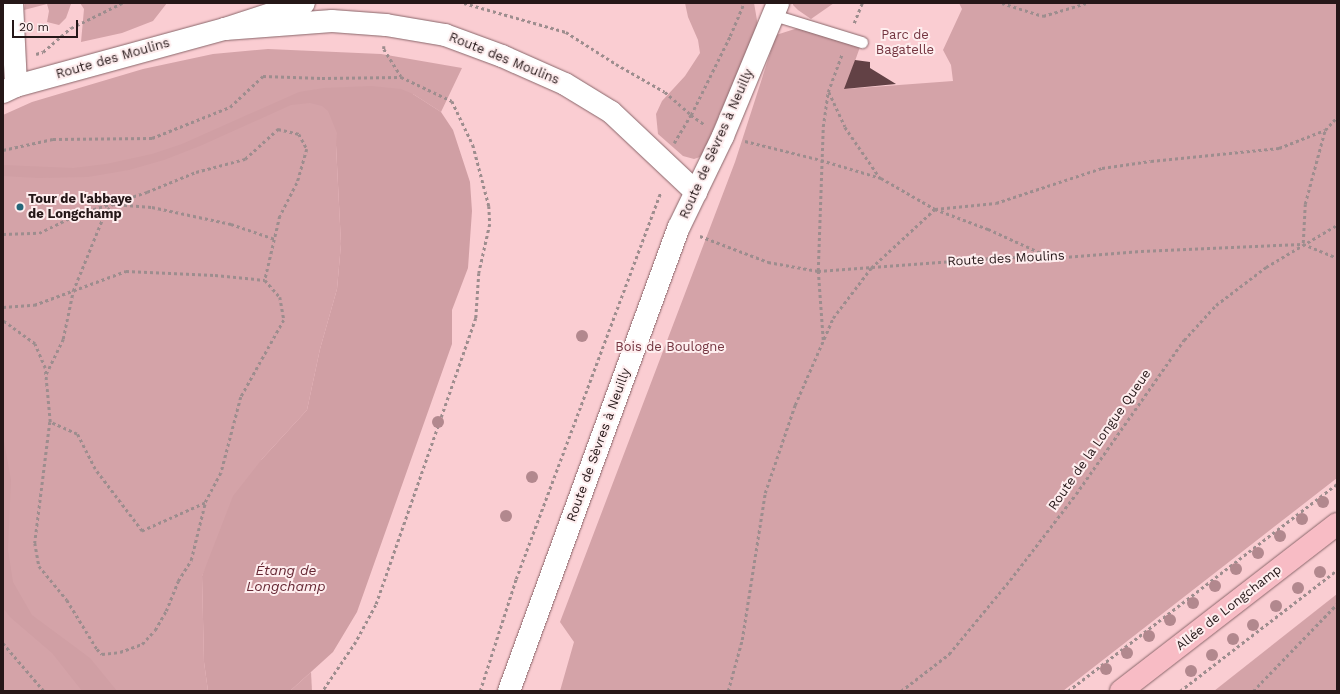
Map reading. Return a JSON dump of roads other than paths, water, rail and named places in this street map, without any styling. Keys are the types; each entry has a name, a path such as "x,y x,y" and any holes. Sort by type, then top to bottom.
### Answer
{"main road":[{"name":"Allée de Longchamp","path":"1121,691 1337,524"}],"street":[{"path":"9,89 14,60 12,3"},
{"name":"Route des Moulins","path":"9,89 225,29 304,3"},
{"name":"Route de Sèvres à Neuilly","path":"509,691 679,228 723,136 776,9"},
{"name":"Route des Moulins","path":"225,29 332,21 386,25 446,35 502,56 565,84 611,112 696,192"}],"lane":[{"path":"776,9 848,38 862,42"}],"water":[{"name":"Étang de Longchamp","path":"371,86 401,89 413,94 441,112 453,130 470,182 472,211 468,268 452,310 452,344 357,612 333,652 290,691 208,691 204,662 202,576 233,496 262,459 307,410 320,349 337,289 341,244 336,145 337,133 328,111 322,106 310,103 291,105 200,146 164,160 129,170 88,177 38,178 3,176 3,165 73,168 106,164 152,154 182,144 299,92 324,88"},
{"path":"3,436 11,480 8,550 13,582 32,615 90,658 117,691 82,691 52,653 10,617 3,608"}],"place":[{"name":"Tour de l'abbaye de Longchamp","path":"20,207"}],"park label":[{"name":"Parc de Bagatelle","path":"905,44"},
{"name":"Bois de Boulogne","path":"670,347"}]}
